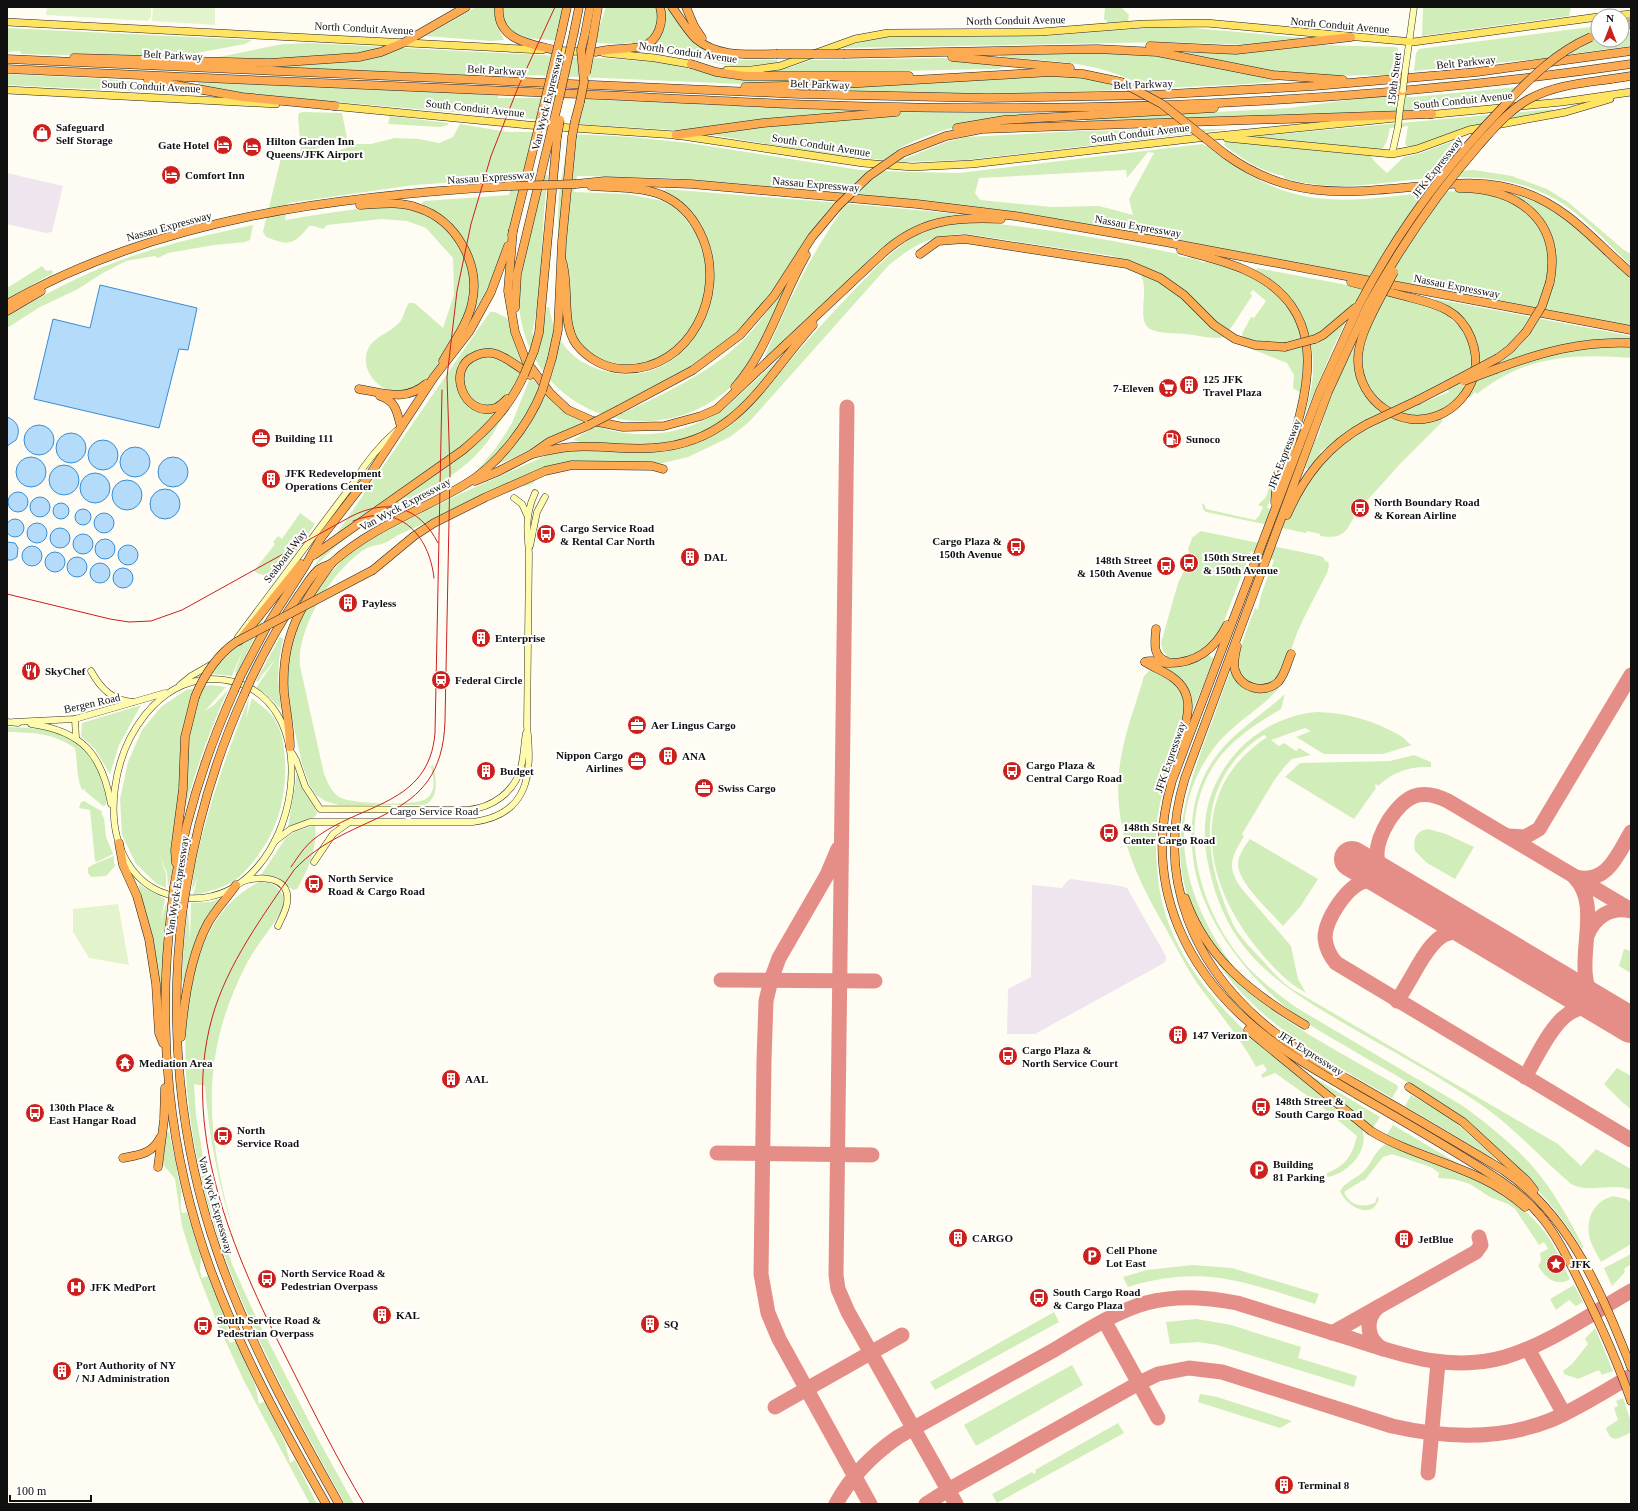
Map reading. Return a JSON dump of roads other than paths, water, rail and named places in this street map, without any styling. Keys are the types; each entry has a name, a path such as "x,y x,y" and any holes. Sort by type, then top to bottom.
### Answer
{"highway":[{"path":"41,60 86,56 244,63 310,61 359,57 381,52 405,42 466,7"},
{"path":"499,7 500,22 509,35 526,44 555,50"},
{"path":"567,7 513,230 508,292 510,306 522,351 531,370 540,381 546,392 576,414 613,426 654,428 674,424 712,412 727,401 894,243 908,234 931,224 946,220 969,218 1044,220"},
{"name":"Van Wyck Expressway","path":"546,392 520,333 514,300 522,250 557,120 579,7"},
{"name":"Van Wyck Expressway","path":"339,1504 277,1387 243,1317 224,1271 207,1220 193,1167 179,1070 177,986 183,907 186,889 196,836 212,779 244,695 270,643 295,601 319,569 332,563 346,550 378,529 465,485 491,464 512,441 546,392 558,330 572,137 584,82 581,50 590,7"},
{"path":"584,82 598,7"},
{"path":"594,33 603,7"},
{"path":"596,52 608,49 644,46 655,37 661,28 662,15 660,7"},
{"path":"672,7 693,35 711,47 732,54 902,53 1097,49 1146,46 1236,50 1351,37"},
{"path":"686,7 696,30 711,47"},
{"name":"JFK Expressway","path":"1590,38 1565,50 1512,97 1472,140 1447,170 1410,221 1330,386 1280,516 1264,553 1245,588 1172,781 1166,804 1162,831 1162,861 1166,891 1174,919 1186,947 1217,992 1257,1030 1302,1061 1505,1183 1538,1213 1566,1254 1600,1323 1631,1400"},
{"path":"1097,49 1166,53 1283,76 1386,81"},
{"name":"Belt Parkway","path":"7,59 854,96 1036,98 1220,92 1386,81 1495,70 1631,51"},
{"path":"902,53 1067,67 1093,72 1121,82 1146,94 1166,107 1225,154 1262,176 1308,190 1348,193 1475,183 1495,185 1524,192 1551,204 1568,215 1631,273"},
{"path":"691,64 716,72 744,76 868,75 956,78"},
{"name":"Belt Parkway","path":"7,69 814,105 928,108 1089,108 1275,100 1516,79 1631,64"},
{"path":"661,88 805,86 1060,72 1084,74 1112,79"},
{"path":"114,74 242,97 335,106"},
{"name":"JFK Expressway","path":"1368,306 1403,246 1424,215 1468,157 1515,108 1531,98 1549,90 1631,76"},
{"path":"465,485 499,471 532,454 549,442 589,425 693,370 740,335 771,299 812,237 838,206 869,176 902,153 936,135 958,128 991,121 1204,109 1275,100"},
{"path":"676,135 763,123 855,117 928,108"},
{"path":"902,153 946,136 982,129 1432,114"},
{"path":"311,556 463,450 484,432 500,414 517,390 534,351 539,333 553,137"},
{"name":"Nassau Expressway","path":"7,304 38,286 85,265 153,240 286,210 414,193 605,181 691,184 917,204 1044,220 1631,330"},
{"path":"562,261 566,281 568,322 573,338 592,359 612,368 632,369 646,366 660,361 673,352 695,328 708,297 710,274 705,245 697,226 679,205 668,198 648,192 576,184"},
{"path":"1264,553 1280,516 1319,461 1341,440 1367,424 1447,386 1498,358 1515,344 1526,332 1542,306 1550,282 1552,259 1547,236 1537,218 1519,202 1503,195 1479,189 1406,188"},
{"path":"306,207 388,203 406,205 424,210 435,216 454,233 470,261 473,280 473,299 466,318 434,377 419,390 409,395 396,395 359,390 390,400 396,407 401,427"},
{"path":"693,418 726,396 740,382 752,366 799,268 838,206"},
{"name":"Van Wyck Expressway","path":"326,1504 251,1361 211,1270 196,1224 181,1166 171,1108 166,1059 166,970 174,887 187,824 199,781 215,735 241,675 268,624 321,538 369,476 434,377 461,345 491,292 500,272 513,230"},
{"path":"920,254 938,241 965,239 1127,264 1160,278 1184,295 1214,325 1235,339 1254,345 1285,347 1315,339 1368,306"},
{"path":"1150,239 1245,270 1262,279 1275,288 1284,298 1293,309 1300,322 1308,349 1307,385 1301,410 1276,490 1280,516"},
{"path":"1257,259 1436,305 1451,313 1463,324 1469,334 1473,345 1476,362 1470,386 1461,400 1453,407 1434,417 1413,419 1391,413 1372,399 1363,383 1358,361 1368,306"},
{"path":"7,311 85,265"},
{"path":"532,454 572,447 662,447 687,442 712,431 732,418 750,402 805,335 846,289"},
{"path":"1447,386 1570,346 1594,343 1631,342"},
{"path":"517,390 496,408 484,409 472,405 464,398 461,389 460,378 463,366 471,358 481,354 495,354 540,381"},
{"path":"177,872 175,850 183,789 185,737 195,697 202,682 224,650 236,642 373,570 414,536 434,523 486,497 555,468 582,465 652,466 663,469"},
{"path":"222,656 242,637 321,538"},
{"name":"JFK Expressway","path":"1264,553 1244,614 1185,778 1175,818 1174,858 1182,906 1191,929 1219,976 1238,999 1267,1026 1290,1044 1503,1170 1528,1189 1549,1210 1562,1227 1582,1260 1607,1310 1631,1367"},
{"path":"290,749 290,728 284,687 284,664 287,648 292,630 304,604 332,563"},
{"path":"1162,831 1161,805 1183,735 1189,705 1186,694 1177,681 1146,662 1150,660 1173,663 1194,659 1206,652 1216,643 1245,588"},
{"path":"1244,614 1235,652 1234,664 1237,674 1244,683 1257,689 1272,686 1281,677 1291,654"},
{"path":"1156,629 1157,654 1162,660 1173,663"},
{"path":"1175,818 1183,891 1192,916 1204,937 1220,961 1241,982 1274,1007 1305,1025"},
{"path":"119,843 123,865 137,896 150,939 156,984 159,1033 166,1050"},
{"path":"179,1070 185,1004 196,955 208,923 237,884"},
{"path":"1186,947 1198,974 1230,1012 1273,1051 1364,1126 1384,1138 1479,1176 1503,1190 1535,1217 1566,1254"},
{"path":"158,1167 165,1110 166,1059"},
{"path":"1409,1087 1452,1114 1477,1133 1527,1180 1549,1210"},
{"path":"123,1158 151,1150 156,1147 162,1134"}],"main road":[{"name":"North Conduit Avenue","path":"7,22 596,52 655,58 730,70 764,69 794,62 854,39 888,32 1041,32 1158,23 1206,23 1409,42 1590,18"},
{"name":"South Conduit Avenue","path":"7,90 335,106 528,125 676,135 863,163 912,166 972,164 1207,137 1562,102 1630,93"},
{"path":"1207,137 1392,154 1417,149 1469,130 1575,110 1630,93"}],"street":[{"name":"150th Street","path":"1392,154 1398,127 1414,7"},
{"name":"Seaboard Way","path":"175,689 222,656 354,482 363,466 379,446 401,427"},
{"name":"Cargo Service Road","path":"290,749 296,760 305,786 320,809 467,810 486,806 502,797 516,780 521,767 527,726 529,553 526,526 527,514 535,493"},
{"name":"Cargo Service Road","path":"529,553 537,512 545,497"},
{"path":"514,498 522,504 527,514"},
{"path":"91,671 102,689 111,696 125,701 139,702"},
{"path":"237,884 257,866 274,842 284,819 289,800 292,771 290,749 284,728 275,711 264,699 248,688 230,681 210,679 191,682 175,689 147,713 129,741 116,779 114,809 115,828 119,843 128,861 140,877 155,888 169,894 187,898 203,897 216,894 237,884 264,877 274,879 281,884 287,894 288,901 278,926"},
{"name":"Bergen Road","path":"7,722 75,719 139,702 175,689"},
{"path":"75,719 76,738"},
{"name":"Bergen Road","path":"14,722 57,729 76,738 90,751 100,767 114,809"},
{"name":"Cargo Service Road","path":"274,842 291,829 302,824 320,821 474,822 490,819 504,812 516,803 527,781 530,748 527,726"},
{"path":"314,862 333,834 351,821"}],"water":[{"path":"100,285 197,308 188,350 179,349 159,428 34,399 53,319 90,328"},
{"path":"7,417 14,421 18,426 18,436 16,440 7,446"},
{"path":"39,425 50,429 54,440 50,451 39,455 28,451 24,440 28,429"},
{"path":"71,433 82,437 86,448 82,459 71,463 60,459 56,448 60,437"},
{"path":"103,440 114,444 118,455 114,466 103,470 92,466 88,455 92,444"},
{"path":"135,447 146,451 150,462 146,473 135,477 124,473 120,462 124,451"},
{"path":"31,457 42,461 46,472 42,483 31,487 20,483 16,472 20,461"},
{"path":"173,457 184,461 188,472 184,483 173,487 162,483 158,472 162,461"},
{"path":"64,465 75,469 79,480 75,491 64,495 53,491 49,480 53,469"},
{"path":"95,473 106,477 110,488 106,499 95,503 84,499 80,488 84,477"},
{"path":"127,480 138,484 142,495 138,506 127,510 116,506 112,495 116,484"},
{"path":"165,489 176,493 180,504 176,515 165,519 154,515 150,504 154,493"},
{"path":"18,492 25,495 28,502 25,509 18,512 11,509 8,502 11,495"},
{"path":"40,497 47,500 50,507 47,514 40,517 33,514 30,507 33,500"},
{"path":"61,503 68,508 69,511 64,518 61,519 54,514 53,511 58,504"},
{"path":"83,509 90,514 91,517 86,524 83,525 76,520 75,517 80,510"},
{"path":"104,513 111,516 114,523 111,530 104,533 97,530 94,523 97,516"},
{"path":"11,519 19,519 24,524 22,535 19,537 11,537 6,532 6,524"},
{"path":"37,523 44,526 47,533 44,540 37,543 30,540 27,533 30,526"},
{"path":"60,528 67,531 70,538 67,545 60,548 53,545 50,538 53,531"},
{"path":"83,534 90,537 93,544 90,551 83,554 76,551 73,544 76,537"},
{"path":"105,539 112,542 115,549 112,556 105,559 98,556 95,549 98,542"},
{"path":"7,542 15,543 18,548 17,557 12,560 7,560"},
{"path":"128,545 135,548 138,555 135,562 128,565 121,562 118,555 121,548"},
{"path":"32,546 39,549 42,556 39,563 32,566 25,563 22,556 25,549"},
{"path":"55,552 62,555 65,562 62,569 55,572 48,569 45,562 48,555"},
{"path":"77,557 84,560 87,567 84,574 77,577 70,574 67,567 70,560"},
{"path":"100,563 107,566 110,573 107,580 100,583 93,580 90,573 93,566"},
{"path":"123,568 130,571 133,578 130,585 123,588 116,585 113,578 116,571"}],"tram line":[{"path":"364,1504 309,1403 272,1329 252,1287 235,1244 220,1199 209,1154 203,1108 204,1063 212,1018 227,979 236,960 258,923 294,870 317,850 341,835 390,812 411,798 428,780 440,755 445,721 450,471 447,377 457,291 471,224 491,156 519,85 555,7"},
{"path":"291,867 304,849 314,839 332,827 390,800 406,789 420,775 430,757 435,733 442,390"},
{"path":"7,594 110,619 129,622 151,621 182,610 363,511 389,507 411,513 421,520 430,530 438,543"},
{"path":"353,521 369,516 384,516 398,519 409,526 426,548 431,562 434,578"}],"place":[{"name":"Safeguard Self Storage","path":"42,133"},
{"name":"Gate Hotel","path":"223,145"},
{"name":"Hilton Garden Inn Queens/JFK Airport","path":"252,147"},
{"name":"Comfort Inn","path":"171,175"},
{"name":"125 JFK Travel Plaza","path":"1189,385"},
{"name":"7-Eleven","path":"1168,388"},
{"name":"Building 111","path":"261,438"},
{"name":"Sunoco","path":"1172,439"},
{"name":"JFK Redevelopment Operations Center","path":"271,479"},
{"name":"North Boundary Road & Korean Airline","path":"1360,508"},
{"name":"Cargo Service Road & Rental Car North","path":"546,534"},
{"name":"Cargo Plaza & 150th Avenue","path":"1016,547"},
{"name":"DAL","path":"690,557"},
{"name":"150th Street & 150th Avenue","path":"1189,563"},
{"name":"148th Street & 150th Avenue","path":"1166,566"},
{"name":"Payless","path":"348,603"},
{"name":"Enterprise","path":"481,638"},
{"name":"SkyChef","path":"31,671"},
{"name":"Federal Circle","path":"441,680"},
{"name":"Aer Lingus Cargo","path":"637,725"},
{"name":"ANA","path":"668,756"},
{"name":"Nippon Cargo Airlines","path":"637,761"},
{"name":"Budget","path":"486,771"},
{"name":"Cargo Plaza & Central Cargo Road","path":"1012,771"},
{"name":"Swiss Cargo","path":"704,788"},
{"name":"148th Street & Center Cargo Road","path":"1109,833"},
{"name":"North Service Road & Cargo Road","path":"314,884"},
{"name":"147 Verizon","path":"1178,1035"},
{"name":"Cargo Plaza & North Service Court","path":"1008,1056"},
{"name":"Mediation Area","path":"125,1063"},
{"name":"AAL","path":"451,1079"},
{"name":"148th Street & South Cargo Road","path":"1261,1107"},
{"name":"130th Place & East Hangar Road","path":"35,1113"},
{"name":"North Service Road","path":"223,1136"},
{"name":"Building 81 Parking","path":"1259,1170"},
{"name":"CARGO","path":"958,1238"},
{"name":"JetBlue","path":"1404,1239"},
{"name":"Cell Phone Lot East","path":"1092,1256"},
{"name":"JFK","path":"1556,1264"},
{"name":"North Service Road & Pedestrian Overpass","path":"267,1279"},
{"name":"JFK MedPort","path":"76,1287"},
{"name":"South Cargo Road & Cargo Plaza","path":"1039,1298"},
{"name":"KAL","path":"382,1315"},
{"name":"SQ","path":"650,1324"},
{"name":"South Service Road & Pedestrian Overpass","path":"203,1326"},
{"name":"Port Authority of NY / NJ Administration","path":"62,1371"},
{"name":"Terminal 8","path":"1284,1485"}]}
